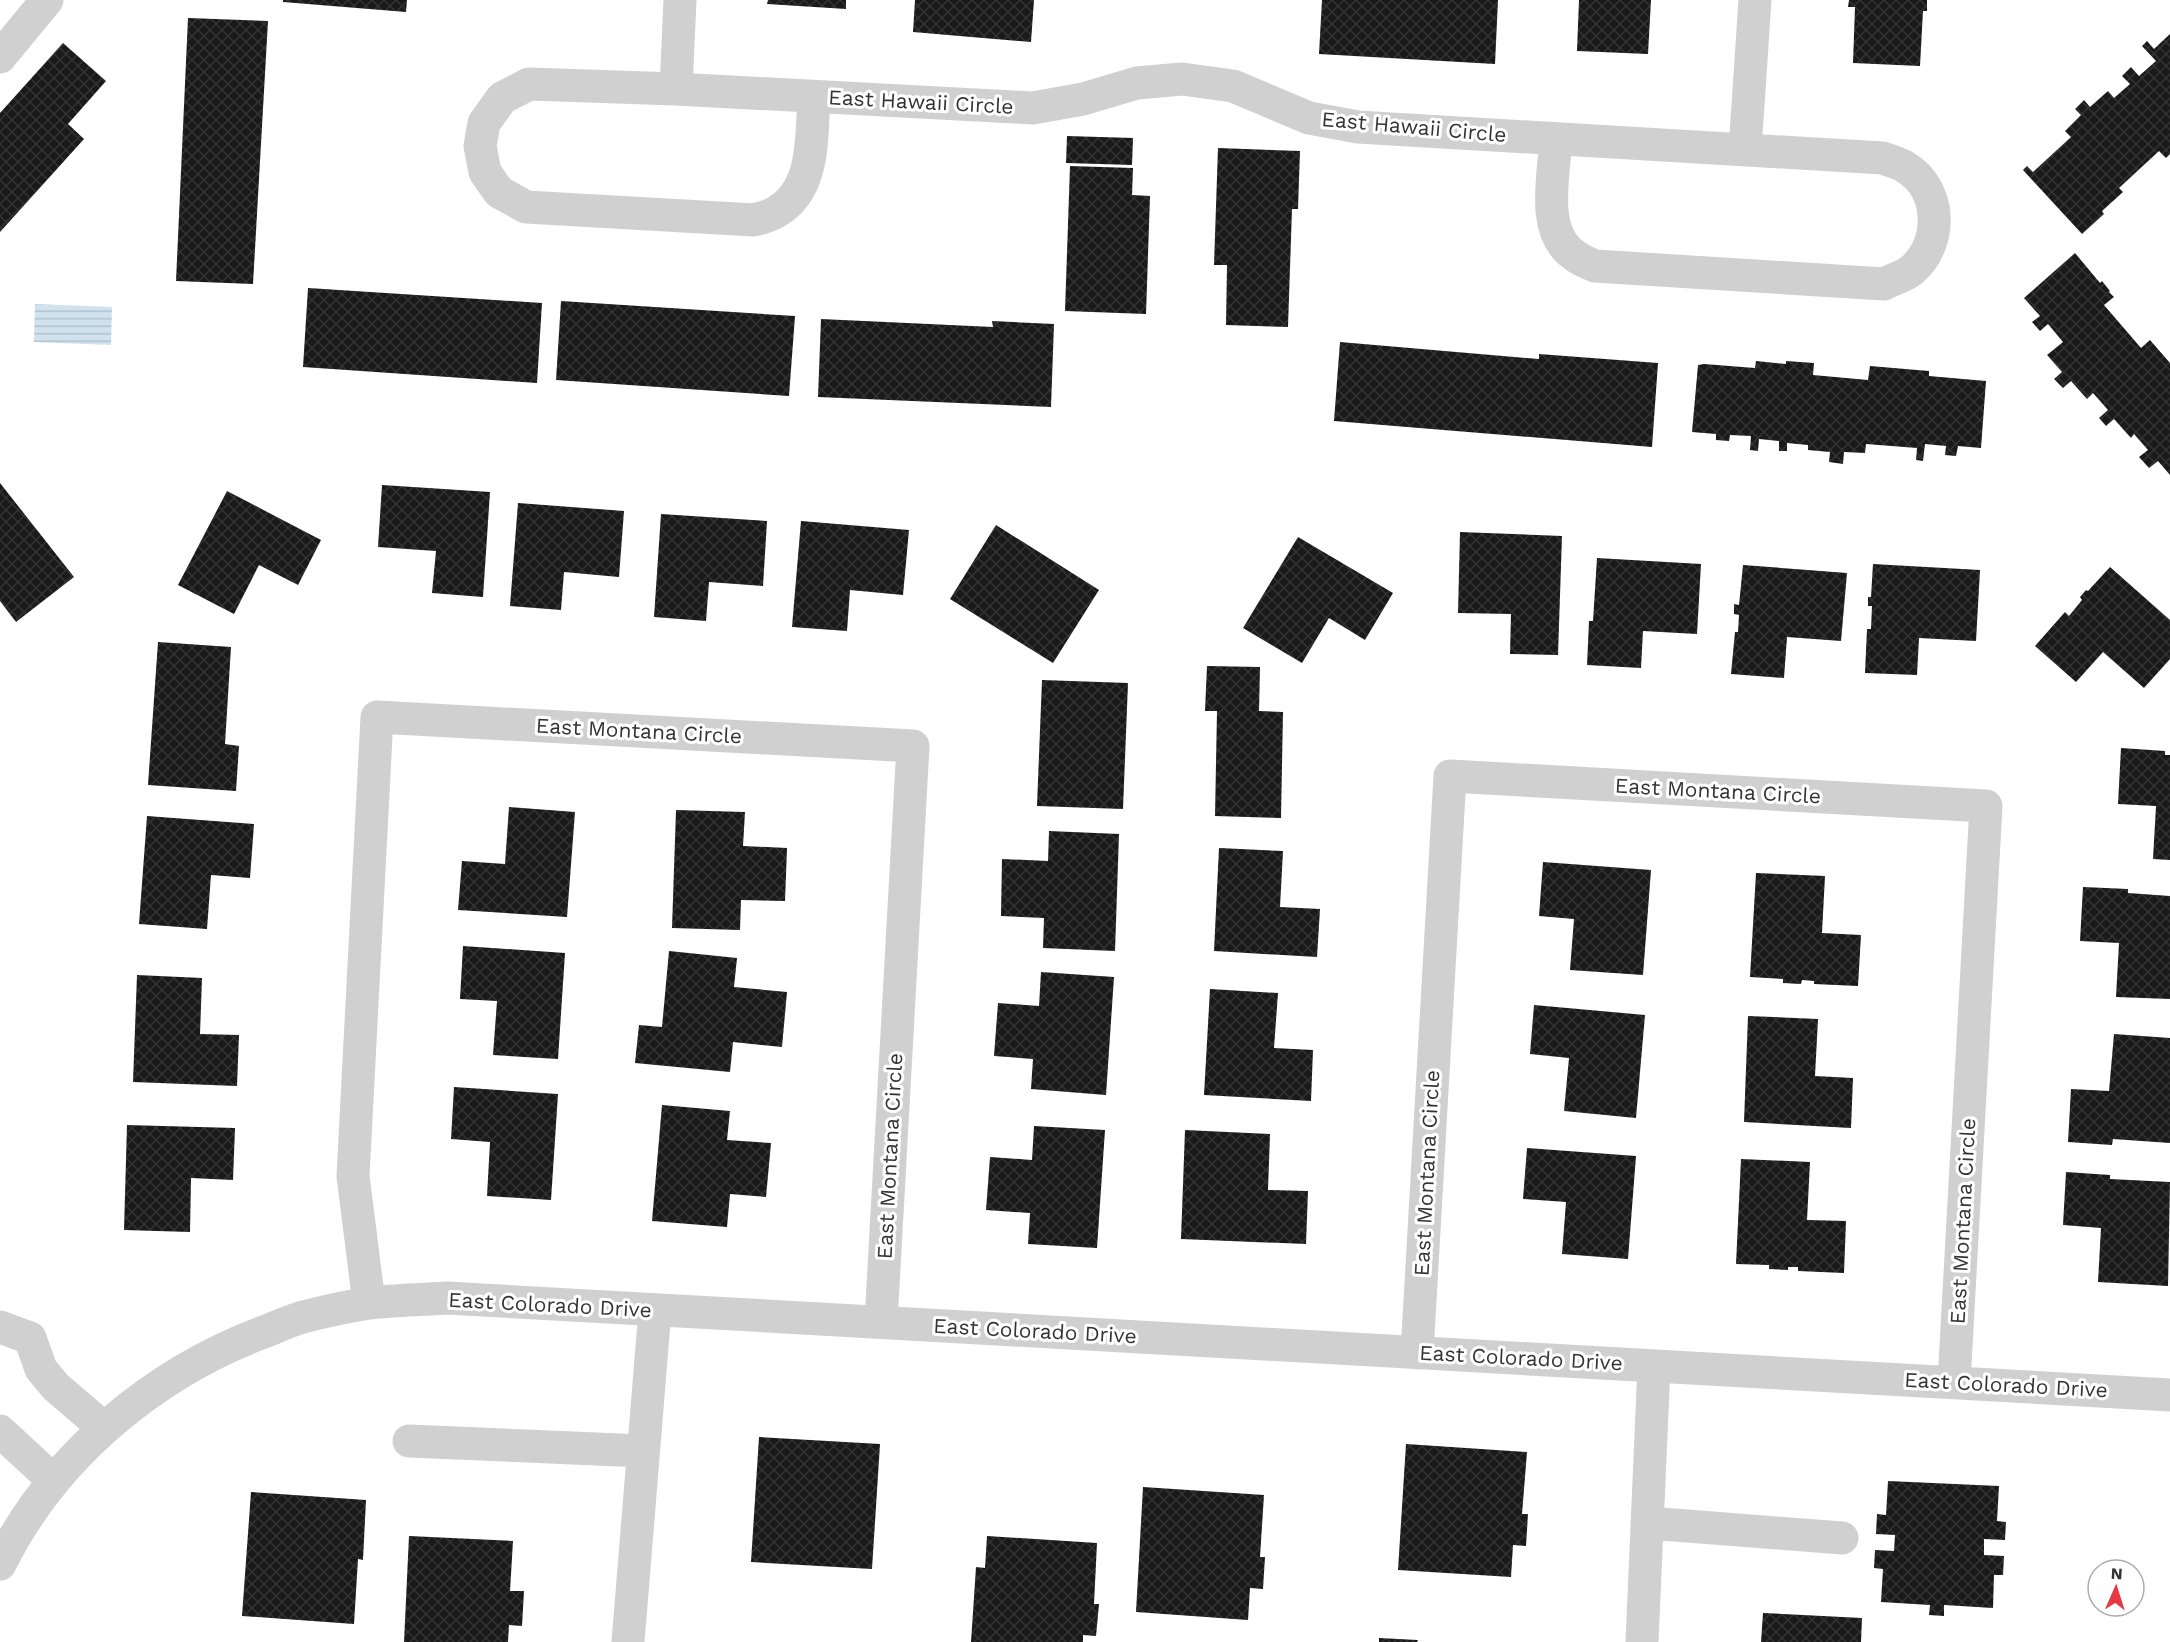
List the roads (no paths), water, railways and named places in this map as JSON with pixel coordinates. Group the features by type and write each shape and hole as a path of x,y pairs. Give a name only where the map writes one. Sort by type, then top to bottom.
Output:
{"street":[{"path":"0,57 47,0"},
{"path":"676,89 680,0"},
{"path":"1745,150 1755,0"},
{"name":"East Hawaii Circle","path":"814,97 809,167 798,193 776,213 754,220 526,207 499,192 485,172 480,146 484,123 501,98 529,84 676,89 1033,108 1083,99 1137,83 1182,79 1233,86 1309,118 1358,127 1883,158 1906,167 1922,182 1933,203 1935,225 1927,253 1912,271 1884,284 1595,266 1572,254 1558,237 1551,215 1556,139"},
{"name":"East Montana Circle","path":"369,1303 353,1176 376,717 913,746 881,1322"},
{"name":"East Montana Circle","path":"1417,1353 1450,776 1462,776 1986,806 1954,1382"},
{"name":"East Colorado Drive","path":"0,1564 54,1481 104,1428 164,1381 232,1343 305,1316 369,1303 447,1298 2170,1395"},
{"path":"628,1642 655,1310"},
{"path":"0,1327 30,1338 41,1369 56,1387 104,1428"},
{"path":"1642,1642 1649,1523 1654,1366"},
{"path":"0,1431 54,1481"},
{"path":"409,1441 643,1451"},
{"path":"1649,1523 1842,1538"}],"water":[{"path":"35,304 112,307 111,345 34,342"}]}
